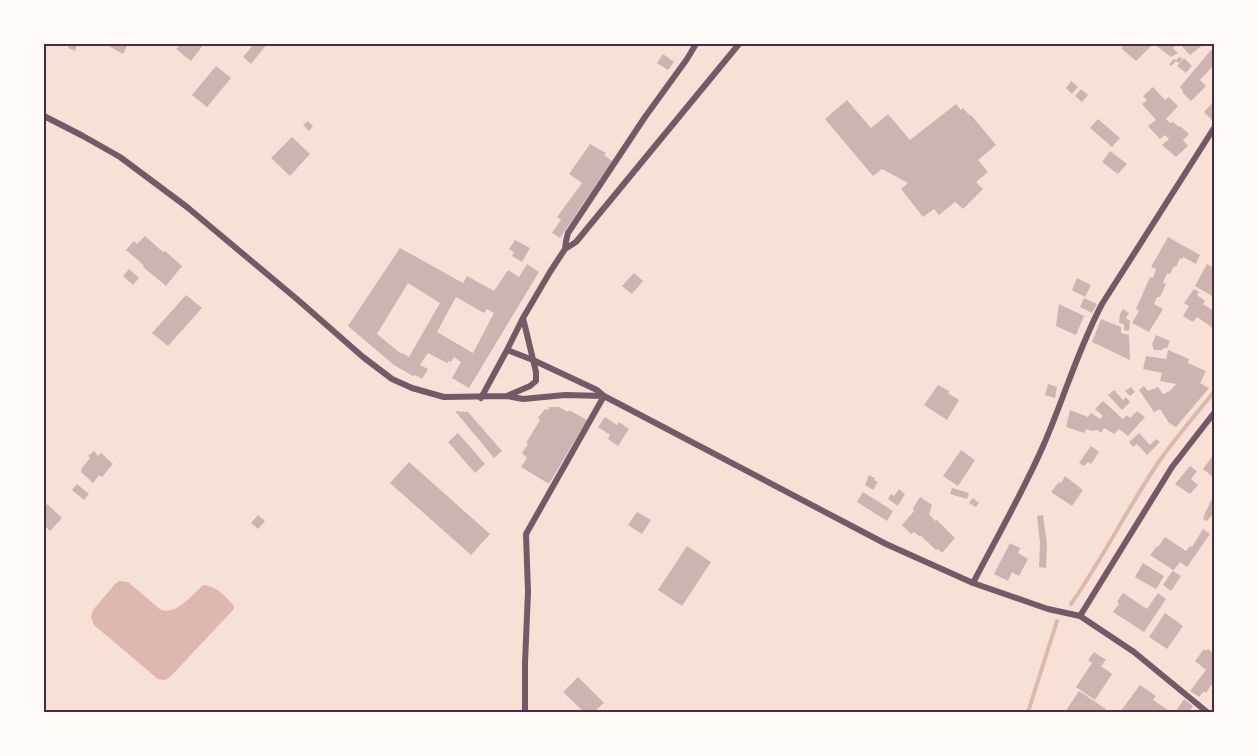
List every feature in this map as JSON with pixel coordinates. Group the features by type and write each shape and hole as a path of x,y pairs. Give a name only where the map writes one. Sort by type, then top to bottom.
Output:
{"street":[{"path":"566,249 568,233 696,44"},
{"path":"481,398 523,318 566,249 576,242 739,44"},
{"path":"44,116 120,158 187,207 392,379 412,388 444,397 507,396 523,399 604,396"},
{"path":"973,583 1035,464 1102,304 1215,128"},
{"path":"507,396 536,381 536,372 523,318"},
{"path":"507,350 597,390 604,396 886,544 973,583 1048,609 1080,616 1134,652 1207,712"},
{"path":"525,712 528,592 526,534 604,396"},
{"path":"1080,616 1172,467 1215,413"}],"shaded area":[{"path":"119,581 128,582 161,610 173,610 203,585 220,592 234,606 234,609 170,677 165,680 158,679 94,625 91,617 93,610"}],"building":[{"path":"70,44 77,44 75,51 68,48"},
{"path":"105,44 128,44 123,54"},
{"path":"181,44 204,44 191,61 176,49"},
{"path":"254,44 267,44 251,64 243,57"},
{"path":"1125,44 1153,44 1136,61 1121,48"},
{"path":"1154,44 1177,44 1173,48 1178,53 1171,57"},
{"path":"1180,44 1204,44 1190,55"},
{"path":"1211,50 1214,52 1214,65 1200,80 1206,86 1191,101 1180,87"},
{"path":"663,54 674,62 668,70 657,63"},
{"path":"1180,57 1182,59 1179,63 1176,61 1171,66 1169,64 1174,59"},
{"path":"1184,58 1192,66 1186,73 1177,66"},
{"path":"216,66 231,78 207,107 192,95"},
{"path":"1071,81 1078,87 1072,94 1066,88"},
{"path":"1153,87 1165,100 1169,97 1178,106 1166,119 1189,134 1183,140 1188,146 1176,157 1162,145 1169,139 1165,135 1160,139 1148,126 1156,120 1142,104 1147,100 1143,96"},
{"path":"1081,89 1088,95 1082,102 1075,96"},
{"path":"847,100 871,128 888,114 910,140 956,104 961,110 963,108 996,145 978,160 988,172 976,182 983,189 963,209 955,202 939,215 934,209 923,217 901,189 908,183 882,169 873,176 825,119"},
{"path":"1214,101 1214,122 1204,112"},
{"path":"1098,119 1120,138 1112,147 1090,128"},
{"path":"308,121 313,126 309,131 303,125"},
{"path":"292,137 310,154 290,176 271,158"},
{"path":"590,144 606,153 604,155 612,161 560,238 552,233 561,220 557,217 582,183 569,174"},
{"path":"1110,151 1127,164 1118,174 1102,162"},
{"path":"145,236 182,266 166,286 126,250 134,241 137,244"},
{"path":"1168,237 1200,255 1196,264 1183,257 1180,258 1170,274 1167,273 1163,283 1166,284 1154,304 1163,309 1149,332 1132,323 1139,311 1136,309 1150,277 1153,278 1156,269 1151,267"},
{"path":"515,240 530,248 522,262 512,256 514,252 509,249"},
{"path":"400,248 463,283 467,276 494,291 508,270 519,277 527,264 539,272 469,388 452,378 461,362 454,357 451,362 447,363 428,353 420,365 428,369 422,379 394,365 348,326","holes":["408,283 440,303 409,357 400,353 377,334","456,297 484,313 487,309 494,313 473,353 437,332"]},
{"path":"1207,264 1214,268 1214,297 1195,286"},
{"path":"129,269 139,278 133,285 123,276"},
{"path":"634,273 643,281 632,294 622,286"},
{"path":"1077,278 1091,285 1085,297 1072,290"},
{"path":"1194,289 1199,292 1197,295 1205,301 1203,304 1214,311 1213,328 1197,317 1193,322 1183,316 1189,306 1184,303"},
{"path":"186,295 202,308 168,346 152,333"},
{"path":"1084,298 1097,304 1092,313 1080,307"},
{"path":"1059,304 1084,316 1076,335 1056,326"},
{"path":"1123,309 1129,313 1126,318 1130,321 1129,331 1124,330 1124,324 1119,323"},
{"path":"1101,319 1121,327 1121,333 1129,335 1130,360 1092,342"},
{"path":"1156,335 1170,341 1167,348 1154,350 1152,344"},
{"path":"1168,350 1189,359 1188,363 1206,371 1200,383 1209,388 1176,427 1169,423 1160,409 1154,412 1139,390 1144,386 1148,391 1158,387 1163,394 1170,391 1176,384 1160,381 1162,373 1143,369 1146,356 1166,359"},
{"path":"1048,384 1057,387 1055,398 1045,395"},
{"path":"938,385 959,400 947,420 924,405"},
{"path":"1131,387 1135,392 1130,396 1125,391"},
{"path":"1114,390 1123,400 1126,397 1130,402 1122,410 1108,395"},
{"path":"1103,401 1123,419 1127,415 1130,418 1137,411 1145,417 1128,436 1119,429 1114,434 1104,428 1101,433 1097,430 1086,429 1084,433 1066,427 1070,410 1088,417 1091,413 1100,419 1103,416 1095,409"},
{"path":"549,407 559,407 568,412 569,410 587,420 549,484 521,467 527,458 522,453 528,444 526,443 540,420 538,418"},
{"path":"455,411 468,412 502,451 494,458"},
{"path":"605,417 629,429 618,446 608,439 610,435 598,427"},
{"path":"458,433 485,464 475,473 448,442"},
{"path":"1139,433 1150,445 1156,439 1160,442 1147,455 1137,444 1133,447 1129,442"},
{"path":"1091,446 1099,452 1091,464 1088,462 1084,466 1079,463"},
{"path":"961,450 975,460 958,486 943,476"},
{"path":"94,451 98,456 101,453 113,464 102,477 99,475 93,483 81,472 81,469 90,458 88,456"},
{"path":"1214,454 1214,478 1203,469"},
{"path":"409,462 490,534 471,555 390,483"},
{"path":"1190,466 1197,471 1191,479 1198,485 1190,494 1175,484"},
{"path":"869,475 878,482 873,490 865,485"},
{"path":"1065,476 1083,490 1072,506 1051,492"},
{"path":"77,484 89,494 84,500 72,490"},
{"path":"952,488 969,493 967,499 950,494"},
{"path":"899,489 905,494 898,506 888,499 891,494 894,496"},
{"path":"863,492 893,511 887,521 857,502"},
{"path":"1214,495 1214,515 1207,521 1203,519"},
{"path":"920,497 932,505 929,514 955,538 942,553 921,536 914,532 911,534 902,525 914,511 913,508"},
{"path":"973,498 979,503 976,507 969,503"},
{"path":"47,504 62,518 50,531 44,525 44,508"},
{"path":"637,512 651,520 642,534 628,525"},
{"path":"258,515 265,521 258,529 251,523"},
{"path":"1043,515 1047,544 1046,568 1039,567 1040,543 1037,516"},
{"path":"1203,529 1210,534 1187,567 1180,562 1173,571 1181,576 1171,591 1163,585 1173,570 1150,555 1165,537 1186,551 1190,546 1192,547"},
{"path":"1010,543 1020,548 1018,553 1028,559 1019,576 1012,572 1008,581 994,574"},
{"path":"687,546 711,562 682,606 658,590"},
{"path":"1143,563 1164,576 1156,589 1135,577"},
{"path":"1123,593 1147,609 1158,593 1166,599 1144,632 1113,612"},
{"path":"1165,613 1183,626 1167,649 1149,637"},
{"path":"1204,649 1214,654 1214,681 1206,693 1204,691 1199,697 1190,691 1206,670 1195,661"},
{"path":"1094,652 1106,660 1101,666 1112,674 1095,700 1076,687 1092,663 1088,660"},
{"path":"578,677 604,703 594,712 584,712 563,692"},
{"path":"1140,685 1156,696 1153,700 1171,712 1148,710 1146,712 1120,712"},
{"path":"1079,691 1106,709 1104,712 1065,712"},
{"path":"1184,699 1193,706 1189,712 1175,712"}],"waterway":[{"path":"1071,604 1160,460 1214,392"},
{"path":"1028,712 1057,621"}]}
